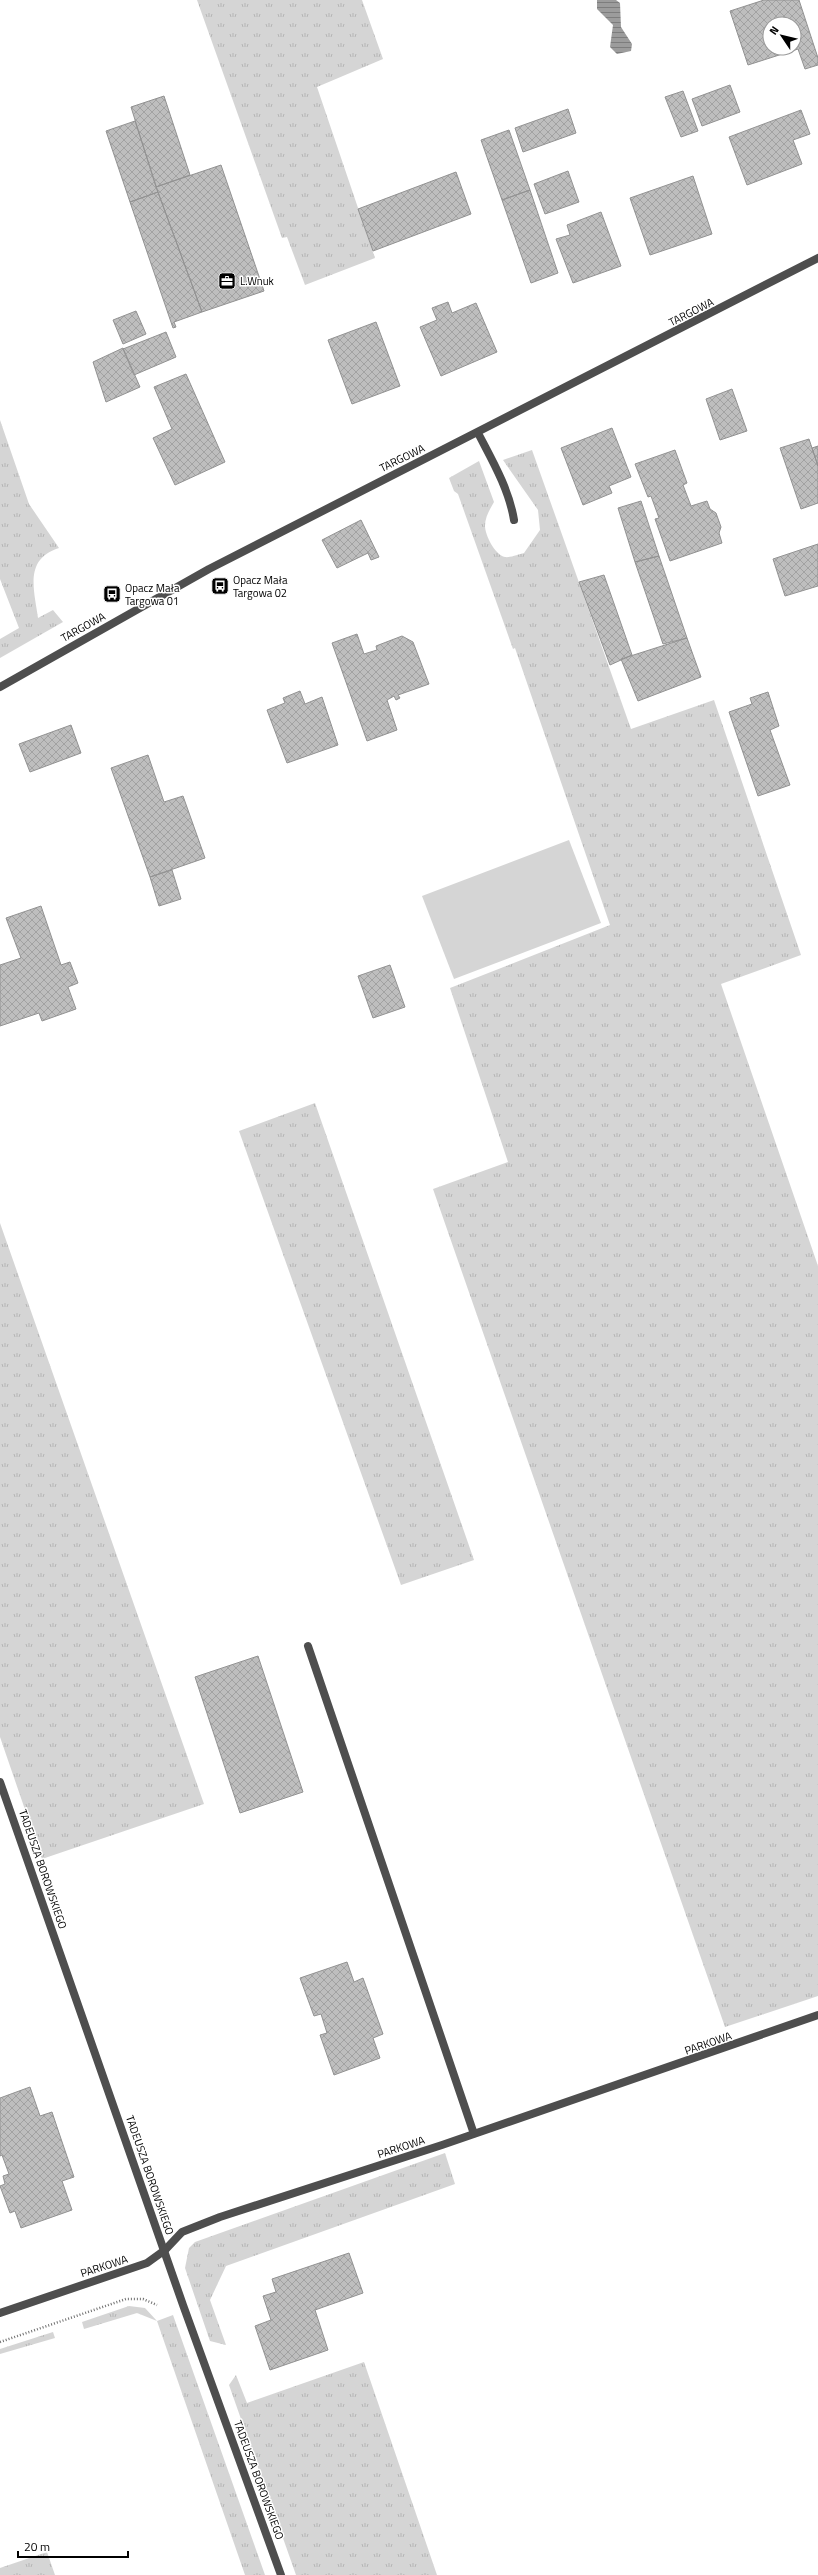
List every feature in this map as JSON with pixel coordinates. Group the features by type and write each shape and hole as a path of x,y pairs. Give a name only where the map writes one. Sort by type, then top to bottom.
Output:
{"street":[{"name":"TARGOWA","path":"0,687 209,569 478,433 818,258"},
{"path":"478,433 501,478 514,520"},
{"path":"308,1646 474,2134"},
{"name":"TADEUSZA BOROWSKIEGO","path":"0,1782 183,2305 282,2575"},
{"name":"PARKOWA","path":"0,2313 147,2263 165,2250 182,2232 190,2228 474,2134 818,2015"}],"path":[{"path":"0,2342 126,2299 152,2301 162,2311 183,2305"}],"green space":[{"path":"197,0 362,0 383,59 317,87 375,258 305,285 287,237 282,238"},
{"path":"0,420 29,504 59,548 48,553 40,560 36,567 34,586 38,618 53,610 63,622 0,658 0,639 19,628 0,579"},
{"path":"532,450 631,729 714,700 801,955 721,984 818,1266 818,1996 725,2027 433,1189 508,1162 450,988 610,925 515,648 513,649 458,494 454,491 449,478 479,461 494,502 485,523 485,530 489,539 494,549 505,557 524,553 540,530 538,510 503,460"},
{"path":"569,840 601,923 454,979 422,896"},
{"path":"315,1103 474,1560 401,1585 239,1131"},
{"path":"0,1223 204,1804 42,1859 0,1737"},
{"path":"445,2153 455,2184 226,2266 210,2300 226,2345 210,2341 185,2268 189,2248 195,2242"},
{"path":"129,2306 145,2308 157,2321 137,2313 84,2329 82,2322"},
{"path":"173,2315 265,2575 245,2575 157,2321"},
{"path":"53,2332 55,2338 0,2354 0,2349"},
{"path":"364,2362 437,2575 296,2575 229,2385 236,2375 247,2403"},
{"path":"47,2552 55,2575 0,2575 0,2568"}],"shaded area":[{"path":"597,0 616,0 620,3 621,27 632,44 631,51 617,54 610,47 613,25 597,9"}],"building":[{"path":"764,0 799,0 818,58 818,65 805,69 800,56 802,56 802,16 762,16 762,56 776,56 748,65 730,11"},
{"path":"730,85 740,112 702,126 692,99"},
{"path":"683,91 698,131 681,137 665,97"},
{"path":"164,96 190,175 156,187 131,107"},
{"path":"568,109 576,133 523,152 515,128"},
{"path":"801,110 810,134 793,140 802,164 747,185 729,137"},
{"path":"135,121 158,192 130,202 106,131"},
{"path":"509,130 530,190 502,200 481,140"},
{"path":"221,165 264,291 202,312 156,187"},
{"path":"568,171 579,202 545,214 534,184"},
{"path":"456,172 471,214 373,251 358,209"},
{"path":"693,176 712,234 650,255 630,198"},
{"path":"530,190 558,273 531,283 502,200"},
{"path":"158,192 202,312 174,322 176,327 173,328 130,202"},
{"path":"601,212 621,266 573,283 556,239 570,235 567,225"},
{"path":"448,302 452,313 476,303 497,352 441,376 420,327 437,320 432,308"},
{"path":"136,311 146,334 123,344 113,320"},
{"path":"376,322 400,386 352,404 328,340"},
{"path":"166,332 176,357 134,375 123,349"},
{"path":"123,348 140,387 106,402 93,362"},
{"path":"186,374 225,462 175,485 153,438 172,429 154,387"},
{"path":"732,389 747,431 720,440 706,399"},
{"path":"612,428 631,477 609,486 612,493 583,505 561,448"},
{"path":"809,439 818,466 818,503 801,509 780,448"},
{"path":"818,446 818,466 812,448"},
{"path":"675,450 687,483 683,485 691,506 707,501 710,509 716,513 721,527 719,533 722,543 670,561 655,519 659,518 651,496 648,497 635,464"},
{"path":"641,501 659,556 635,562 618,508"},
{"path":"361,520 379,557 371,560 368,553 337,568 322,540"},
{"path":"818,544 818,586 785,596 773,559"},
{"path":"659,556 687,638 663,644 635,562"},
{"path":"604,575 632,655 610,665 579,582"},
{"path":"357,634 364,654 377,650 376,646 402,636 413,642 429,684 398,695 400,698 396,700 394,696 387,700 397,730 367,741 332,643"},
{"path":"687,638 701,677 638,701 621,659"},
{"path":"300,691 305,704 322,697 338,745 287,763 267,710 285,703 283,698"},
{"path":"768,692 779,726 770,730 790,785 758,796 729,712 752,704 750,698"},
{"path":"71,725 81,753 30,772 19,744"},
{"path":"148,755 164,802 183,796 205,858 150,877 111,768"},
{"path":"172,870 181,899 159,906 150,877"},
{"path":"41,906 61,965 70,962 78,983 68,987 76,1009 42,1021 39,1013 0,1026 0,965 21,958 6,918"},
{"path":"390,965 405,1007 373,1018 358,976"},
{"path":"258,1656 303,1792 240,1813 195,1677"},
{"path":"347,1962 354,1982 363,1978 383,2034 373,2038 380,2058 334,2075 320,2035 327,2033 321,2014 314,2016 300,1978"},
{"path":"30,2087 40,2116 52,2112 74,2177 62,2181 72,2210 21,2228 15,2211 10,2213 0,2186 5,2184 3,2176 9,2174 2,2155 0,2156 0,2098"},
{"path":"349,2253 363,2293 315,2310 328,2350 270,2370 255,2326 271,2320 263,2296 276,2292 272,2279"}],"place":[{"name":"L.Wnuk","path":"227,281"},
{"name":"Opacz Mała Targowa 02","path":"220,586"},
{"name":"Opacz Mała Targowa 01","path":"112,594"}]}
